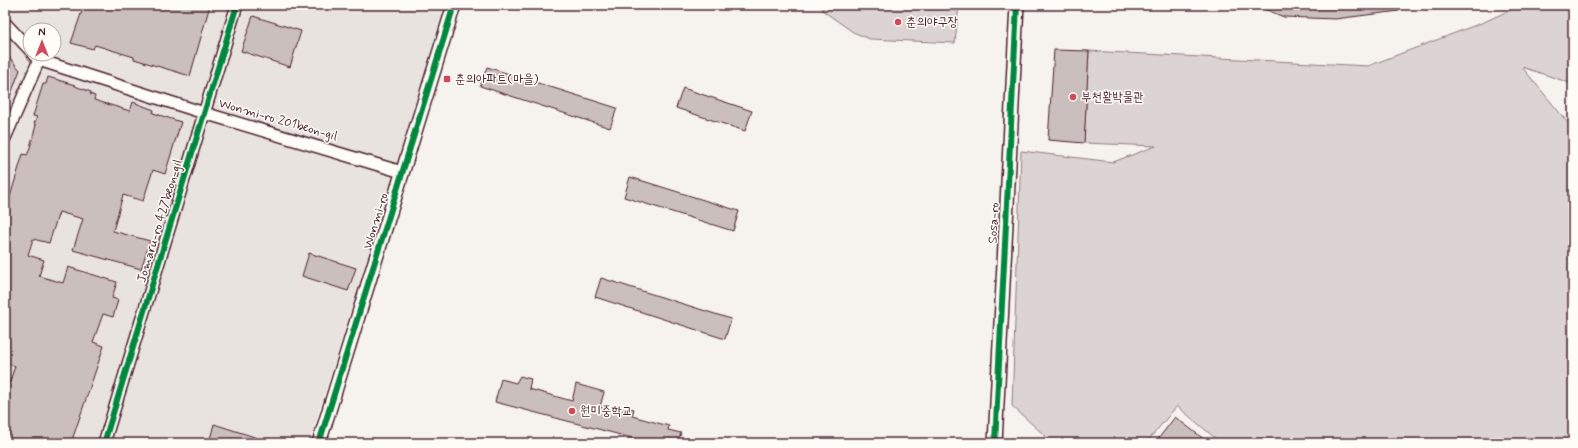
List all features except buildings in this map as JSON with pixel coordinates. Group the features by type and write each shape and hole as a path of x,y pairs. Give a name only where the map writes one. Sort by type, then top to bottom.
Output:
{"street":[{"name":"Jomaru-ro 427beon-gil","path":"104,443 237,5"},
{"name":"Wonmi-ro","path":"319,443 454,5"},
{"name":"Sosa-ro","path":"995,443 1018,5"},
{"path":"5,24 22,42"},
{"path":"5,138 34,62"},
{"name":"Wonmi-ro 201beon-gil","path":"51,62 204,113 402,172"}],"shaded area":[{"path":"5,5 447,5 309,443 5,443"},
{"name":"춘의야구장","path":"820,5 959,5 955,43 870,39 853,32 823,11"},
{"path":"1521,5 1573,5 1573,84 1522,67 1573,129 1573,443 1221,443 1177,406 1146,443 1053,443 1012,406 1021,151 1113,162 1156,146 1084,143 1089,51 1368,66 1484,22"}],"cycle path":[{"path":"104,443 237,5"},
{"path":"319,443 454,5"},
{"path":"995,443 1017,5"}],"place":[{"name":"춘의야구장","path":"898,22"},
{"name":"춘의아파트(마을)","path":"447,79"},
{"name":"부천활박물관","path":"1073,97"},
{"name":"원미중학교","path":"572,411"}]}
